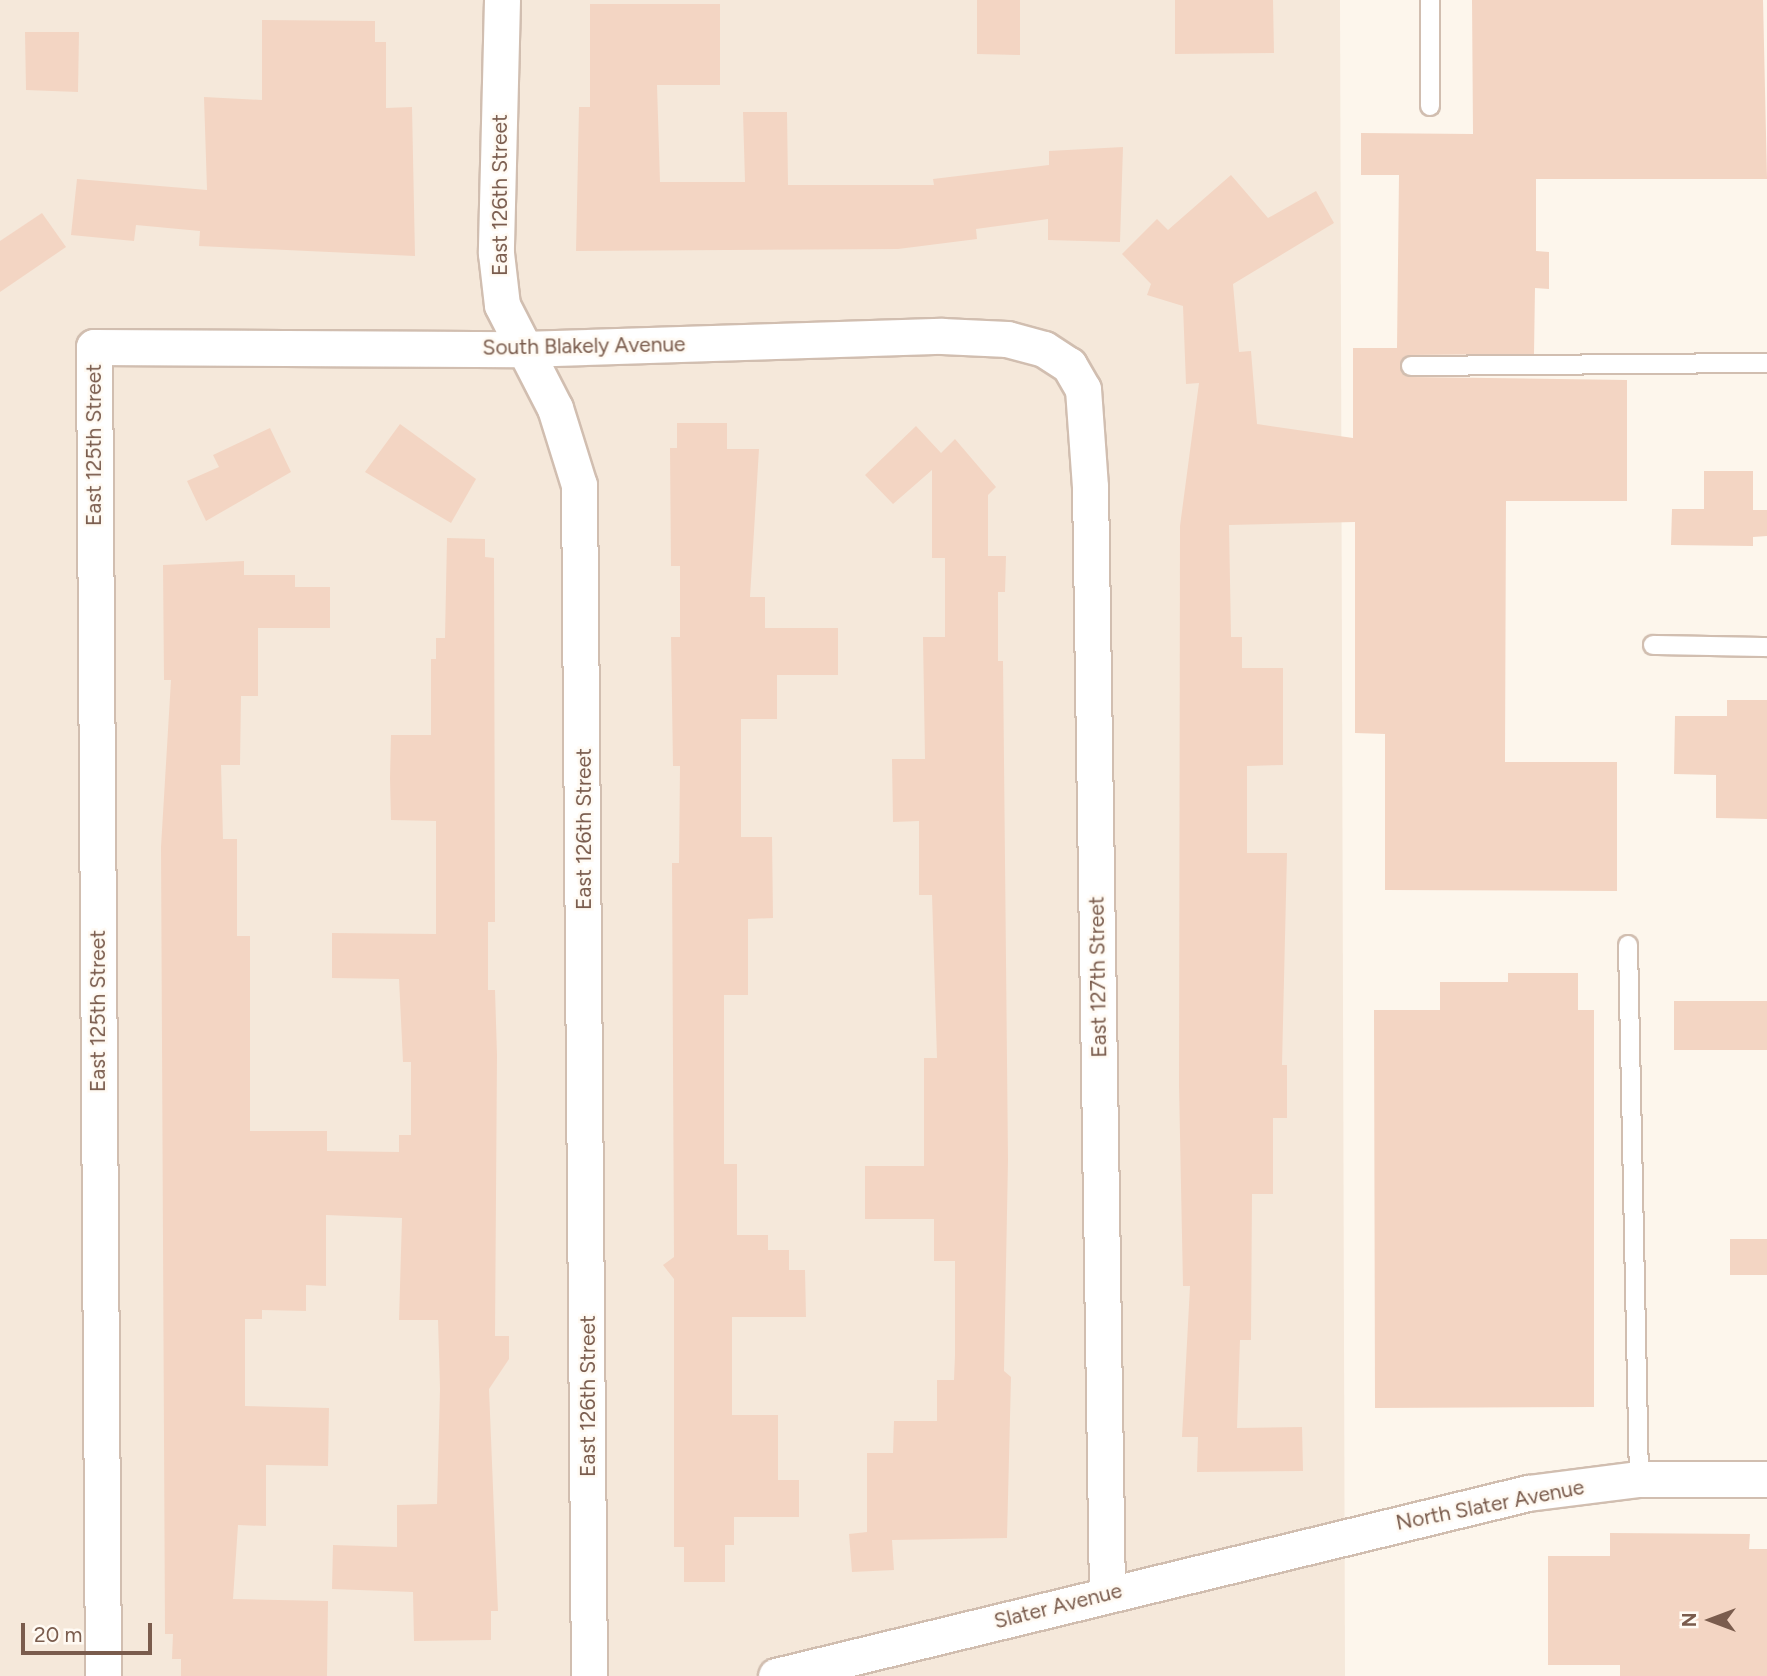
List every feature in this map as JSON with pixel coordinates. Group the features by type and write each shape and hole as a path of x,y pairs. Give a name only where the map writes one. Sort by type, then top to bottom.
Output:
{"street":[{"name":"East 126th Street","path":"502,0 496,253 502,305 522,349 555,408 579,485 589,1676"},
{"name":"South Blakely Avenue","path":"94,347 522,349 942,336 1007,339 1044,349 1069,365"},
{"name":"East 125th Street","path":"94,347 103,1676"},
{"name":"East 127th Street","path":"1069,365 1083,389 1090,487 1107,1594"},
{"name":"North Slater Avenue","path":"1340,1536 1528,1493 1639,1479 1767,1479"},
{"name":"Slater Avenue","path":"776,1676 1340,1536"}],"lane":[{"path":"1430,0 1430,106"},
{"path":"1411,366 1767,363"},
{"path":"1653,645 1767,647"},
{"path":"1628,945 1639,1479"}],"shaded area":[{"path":"0,0 1340,0 1345,1676 0,1676"}],"building":[{"path":"977,0 1020,0 1020,55 977,54"},
{"path":"1175,0 1273,0 1274,53 1175,54"},
{"path":"1472,0 1763,0 1767,179 1536,179 1536,251 1549,252 1549,289 1535,288 1534,354 1411,355 1400,365 1411,377 1627,380 1627,501 1506,501 1505,762 1617,762 1617,891 1385,890 1385,734 1355,733 1355,522 1229,525 1231,637 1242,637 1242,668 1283,668 1283,765 1247,766 1247,853 1287,853 1282,1065 1287,1065 1287,1118 1273,1118 1273,1194 1252,1194 1251,1340 1240,1340 1237,1428 1302,1427 1303,1471 1197,1472 1198,1437 1182,1437 1190,1286 1183,1286 1179,1086 1180,526 1199,383 1186,384 1183,306 1147,295 1151,284 1122,254 1157,219 1168,230 1231,175 1268,218 1316,191 1334,223 1233,284 1239,352 1251,351 1257,424 1353,438 1353,348 1397,348 1399,175 1361,175 1361,133 1473,134"},
{"path":"590,4 720,4 720,85 657,85 660,182 745,182 743,112 787,112 788,185 934,185 933,179 1049,165 1049,151 1123,147 1120,242 1048,240 1048,219 976,229 977,239 898,249 576,251 579,107 590,107"},
{"path":"262,20 375,21 375,42 386,42 386,108 412,107 415,256 199,246 200,231 136,225 134,241 71,235 77,179 207,190 204,97 262,100"},
{"path":"25,32 79,32 78,92 26,90"},
{"path":"42,213 66,247 0,292 0,241"},
{"path":"677,423 727,423 727,449 759,449 750,597 765,597 765,628 838,628 838,675 777,675 777,719 741,719 741,837 772,837 773,918 748,919 748,995 724,995 724,1164 737,1164 737,1235 768,1235 768,1250 789,1250 789,1270 805,1270 806,1317 732,1317 732,1415 778,1415 778,1480 799,1480 799,1517 734,1517 734,1545 725,1545 725,1582 684,1582 684,1547 674,1547 674,1279 663,1265 674,1257 672,863 679,863 680,766 673,766 671,637 680,637 680,566 671,566 670,448 677,448"},
{"path":"400,424 476,479 451,523 365,472"},
{"path":"916,426 941,453 955,439 996,487 988,495 988,556 1006,556 1005,592 998,592 998,661 1003,661 1008,1160 1004,1371 1011,1377 1007,1538 892,1540 894,1570 852,1572 849,1534 867,1532 867,1453 893,1453 894,1421 937,1421 937,1380 954,1380 955,1261 934,1261 934,1219 865,1219 865,1166 924,1166 924,1058 937,1058 932,895 919,895 919,821 893,822 892,759 925,759 923,637 945,637 945,558 932,558 932,470 893,504 865,475"},
{"path":"270,428 291,472 206,521 187,481 219,467 213,455"},
{"path":"1704,471 1753,471 1753,510 1767,510 1767,536 1753,537 1753,546 1671,545 1672,509 1704,509"},
{"path":"447,538 485,539 485,557 494,558 495,922 488,922 488,990 495,990 497,1055 495,1336 509,1336 509,1359 489,1389 498,1611 491,1611 491,1640 414,1641 413,1592 332,1589 333,1545 397,1547 397,1505 437,1504 440,1389 438,1320 399,1320 402,1218 326,1215 326,1286 306,1285 306,1311 262,1310 262,1319 245,1319 245,1406 329,1408 328,1466 266,1465 266,1526 238,1525 233,1599 328,1601 327,1676 181,1676 181,1659 172,1659 173,1634 165,1634 161,847 171,680 164,680 163,565 244,561 244,575 295,575 295,587 330,587 330,628 258,628 258,696 241,696 240,765 221,765 223,839 237,839 237,936 250,936 250,1131 327,1131 327,1151 399,1152 399,1135 411,1135 411,1062 403,1062 399,979 332,978 332,933 436,934 436,821 391,820 391,735 431,735 431,659 436,659 436,638 445,638"},
{"path":"1727,700 1767,700 1767,819 1716,818 1716,775 1674,774 1675,716 1727,716"},
{"path":"1508,973 1578,973 1578,1010 1594,1010 1594,1407 1375,1408 1374,1010 1440,1010 1440,982 1508,982"},
{"path":"1674,1001 1767,1001 1767,1050 1674,1050"},
{"path":"1730,1239 1767,1239 1767,1275 1730,1275"},
{"path":"1610,1533 1750,1534 1749,1549 1767,1549 1767,1676 1620,1676 1620,1665 1548,1665 1548,1556 1610,1556"}]}
